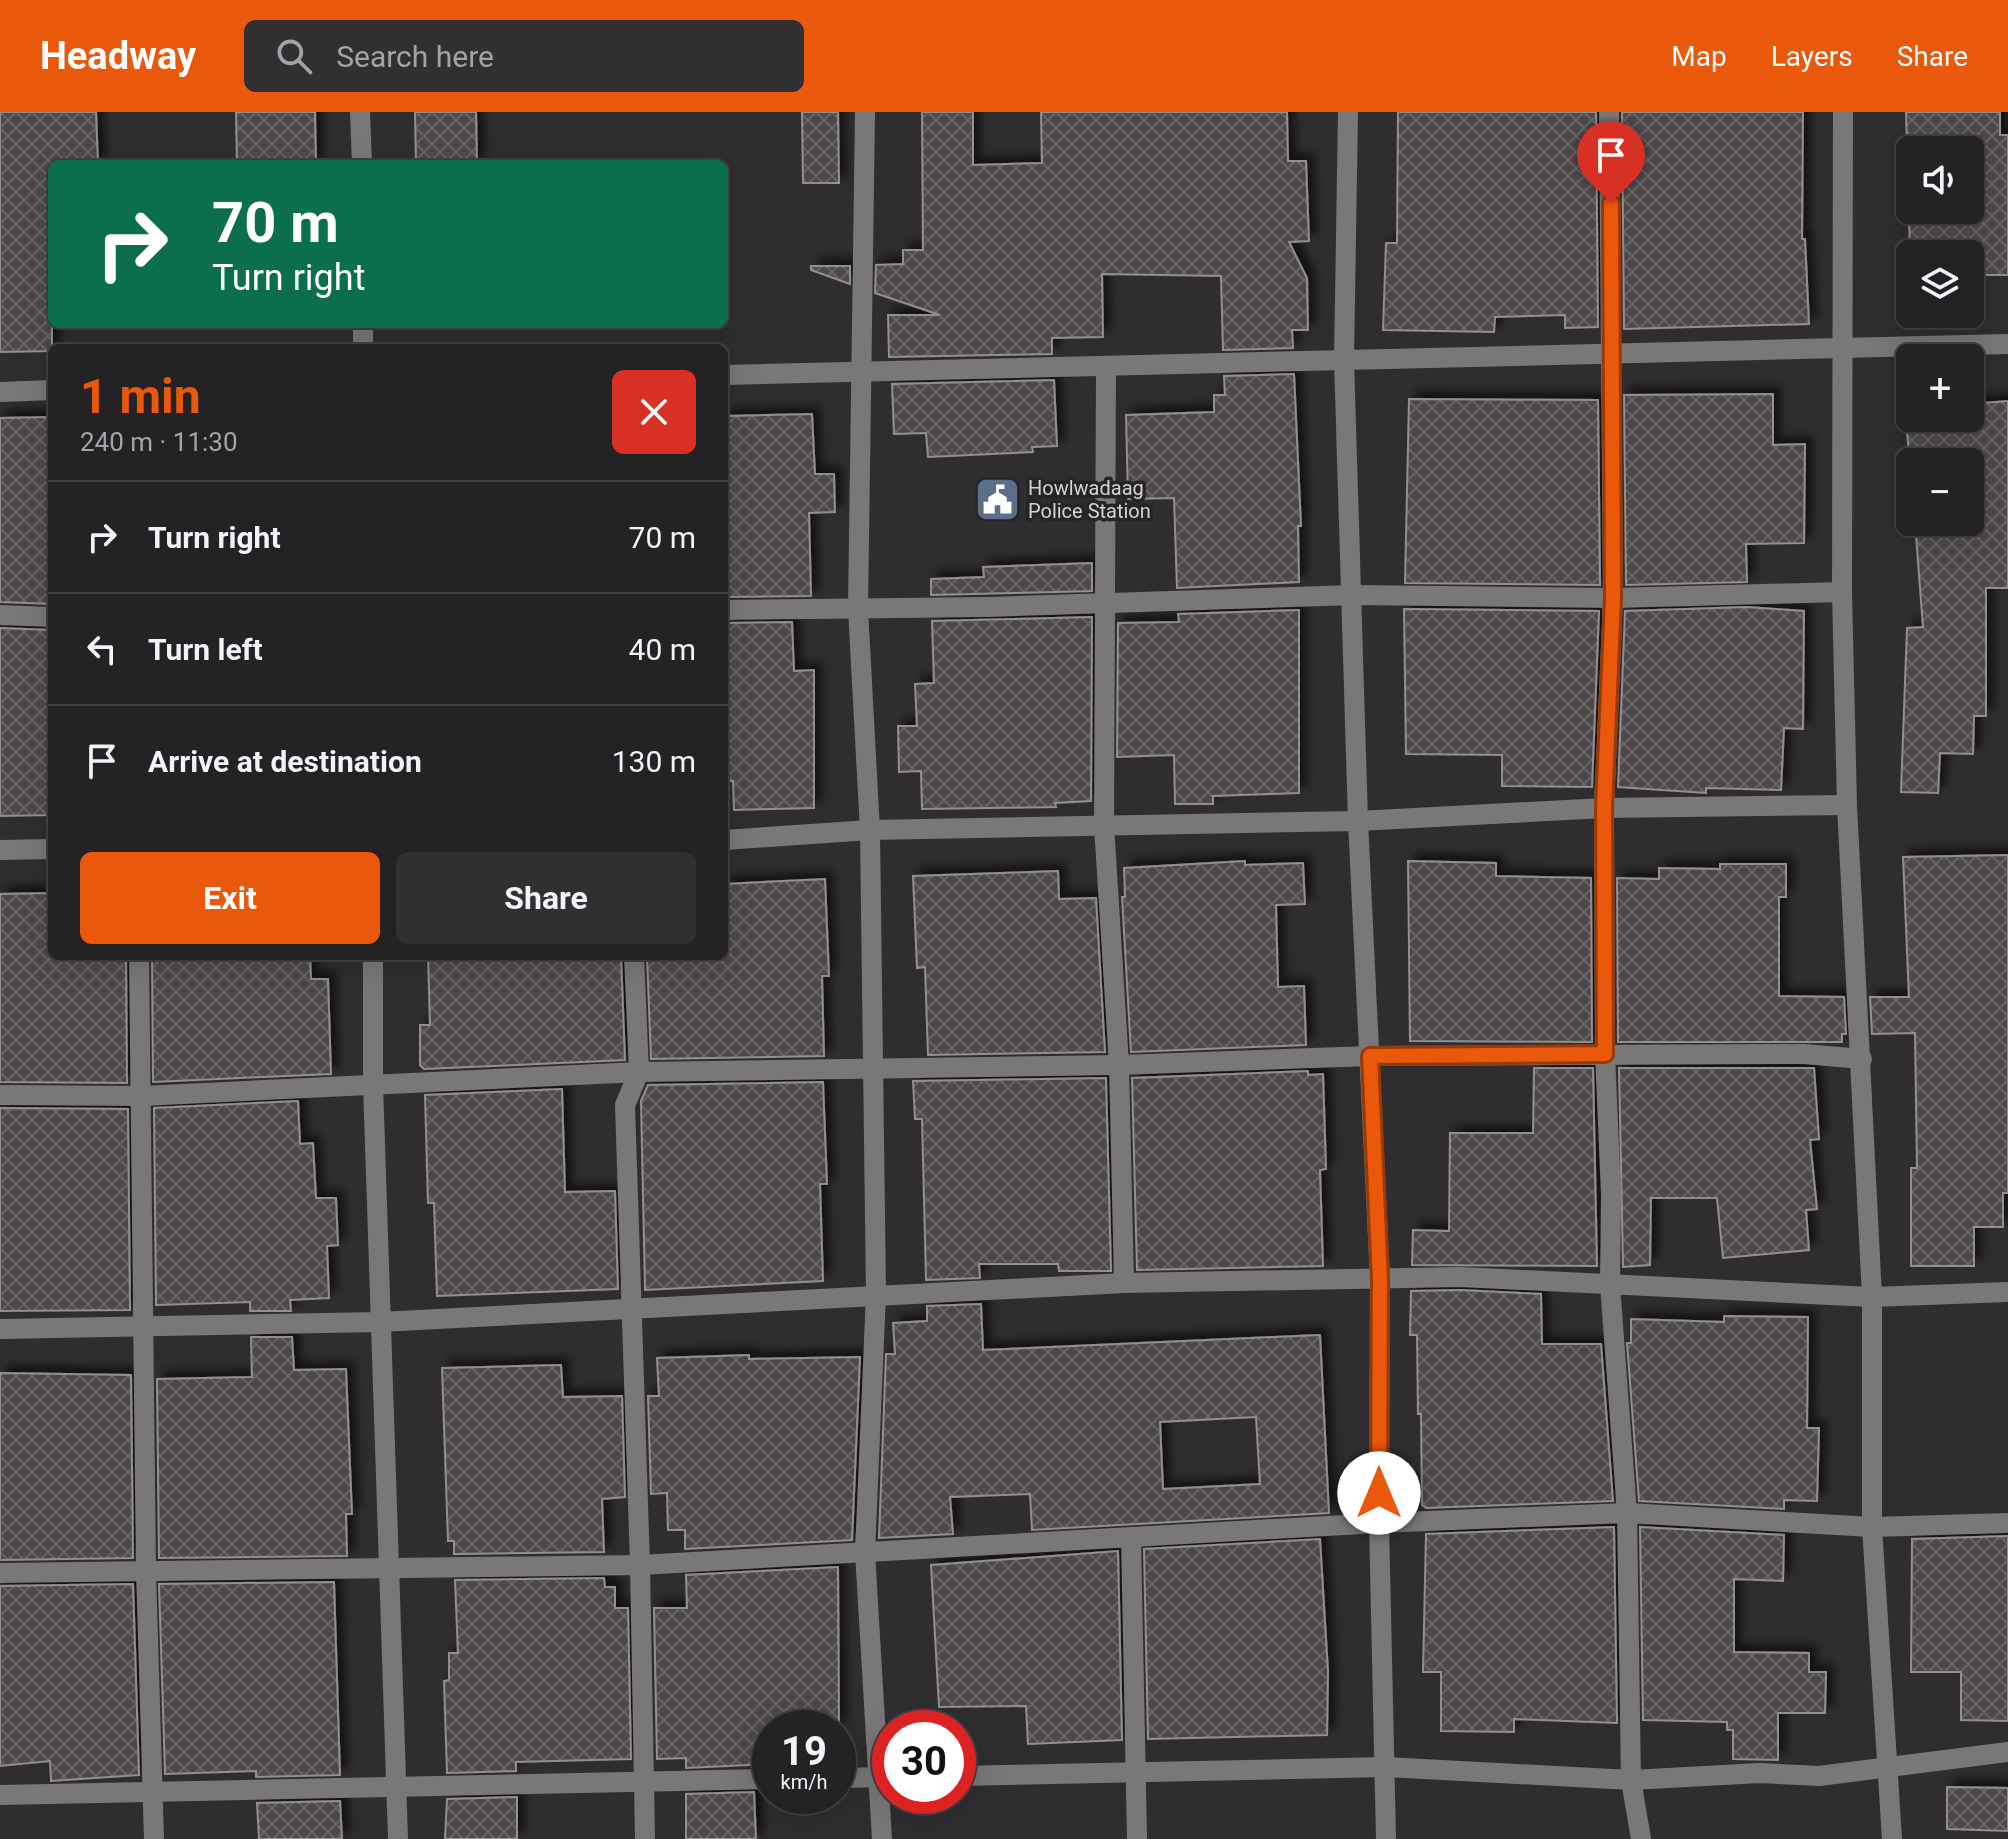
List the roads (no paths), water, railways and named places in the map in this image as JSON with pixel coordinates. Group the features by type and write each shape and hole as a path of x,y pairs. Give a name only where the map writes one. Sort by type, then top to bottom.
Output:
{"street":[{"path":"360,112 362,160"},
{"path":"865,112 858,609 870,830 876,1294 865,1552 878,1710"},
{"path":"1348,112 1344,360 1354,595 1358,821 1380,1279 1379,1523 1386,1839"},
{"path":"1609,112 1614,353 1613,598 1604,808 1605,1054 1611,1194 1610,1285 1627,1513 1631,1780 1641,1839"},
{"path":"1843,112 1842,592 1847,805 1872,1297 1872,1527 1892,1839"},
{"path":"728,375 2008,344"},
{"path":"1106,366 1104,825 1119,1065 1124,1283"},
{"path":"0,392 48,390"},
{"path":"728,610 1354,595 1613,598 1842,592"},
{"path":"0,615 48,617"},
{"path":"728,840 870,830 1358,821 1604,808 1847,805"},
{"path":"0,850 48,849"},
{"path":"139,960 146,1571 154,1839"},
{"path":"373,960 373,1084 398,1839"},
{"path":"634,960 639,1072 625,1105 633,1308 645,1839"},
{"path":"0,1095 142,1096 639,1072 1119,1065 1370,1056 1804,1054 1862,1059"},
{"path":"0,1329 380,1322 1124,1283 1460,1277 1872,1297 2008,1292"},
{"path":"0,1573 640,1565 1379,1523 1627,1513 1872,1527 1930,1528 2008,1523"},
{"path":"1131,1538 1137,1839"},
{"path":"976,1776 1386,1767 1631,1780 1760,1773 1819,1776 2008,1752"},
{"path":"0,1795 752,1779"},
{"path":"882,1839 883,1814"}],"place":[{"name":"Howlwadaag Police Station","path":"997,500"}]}
